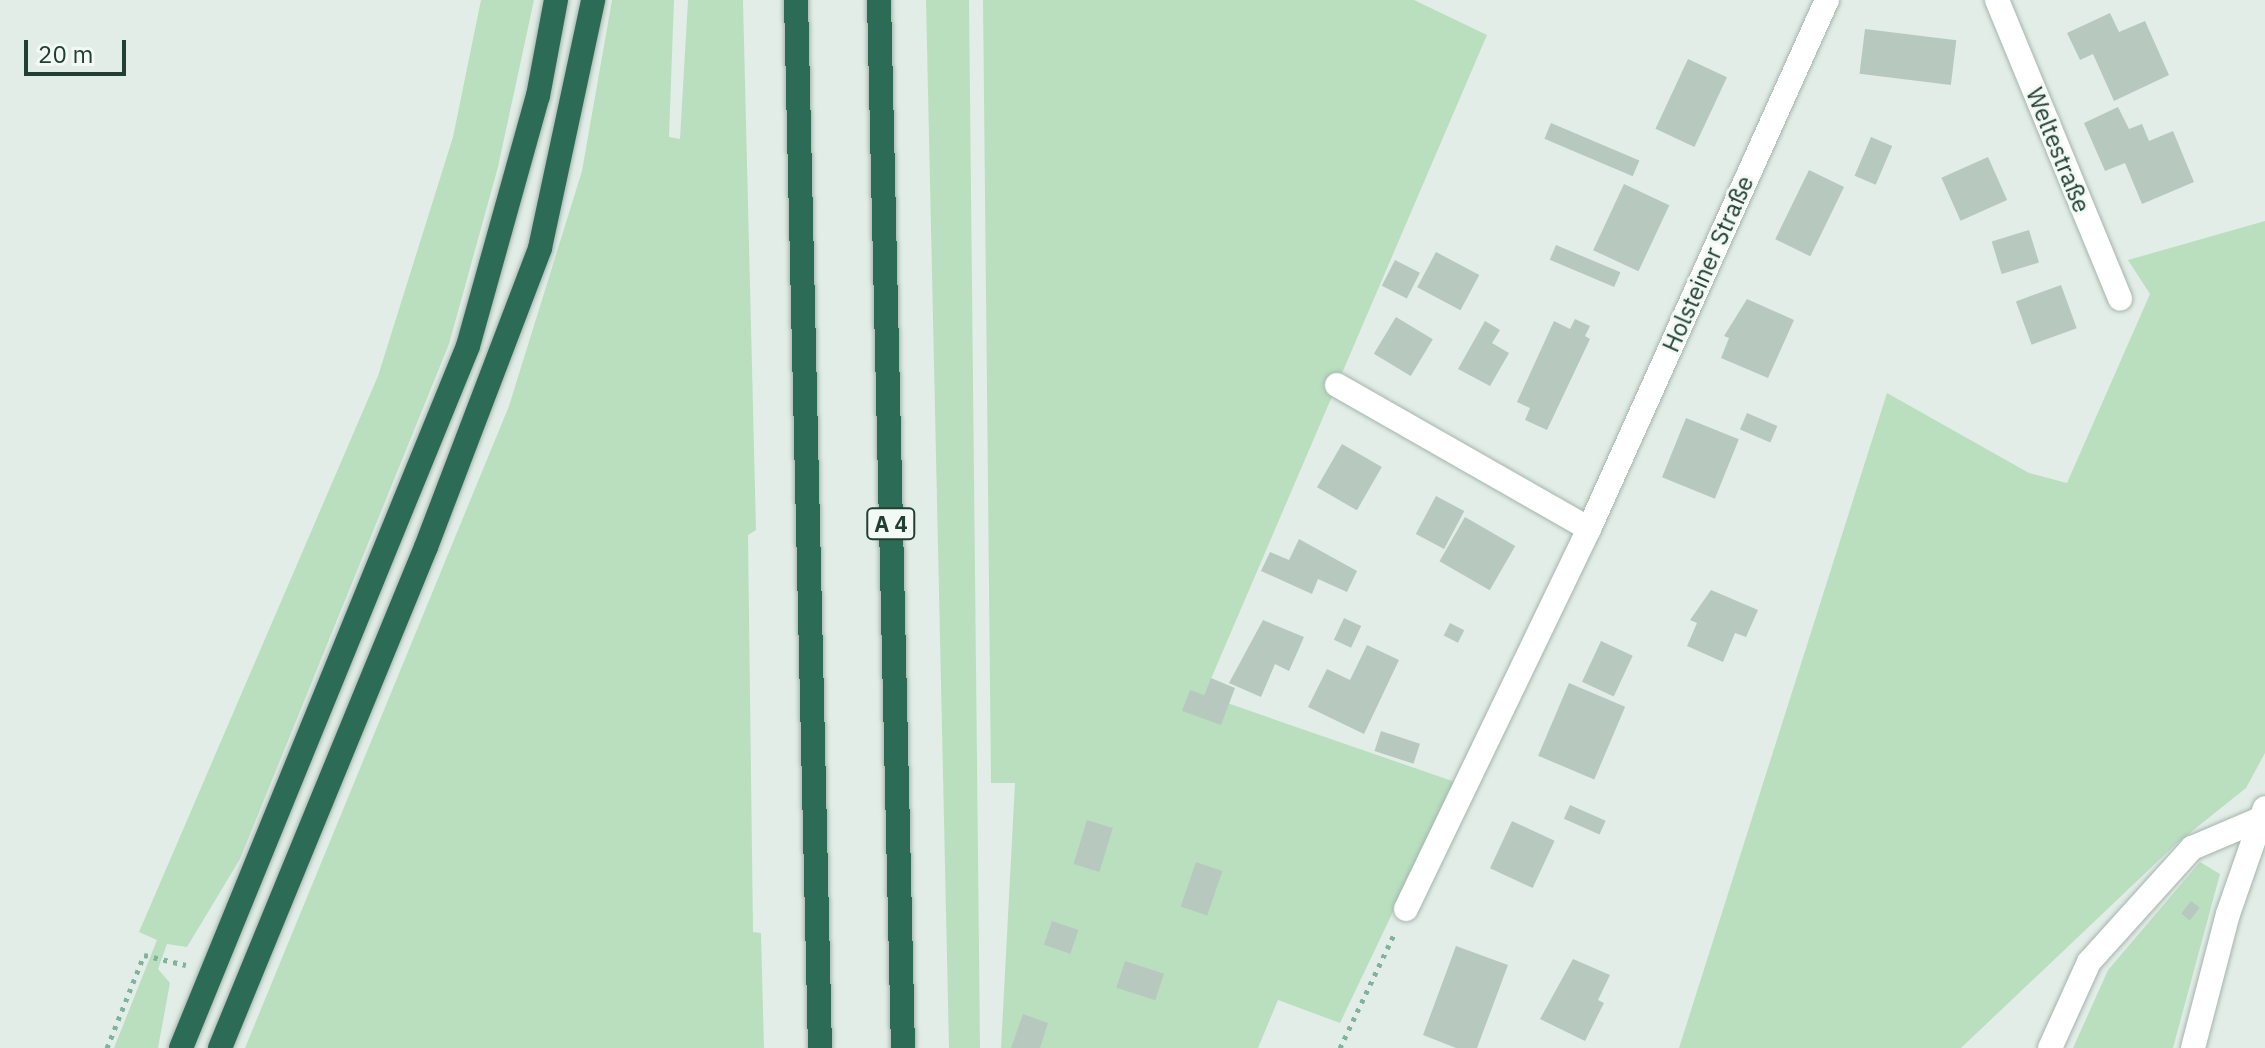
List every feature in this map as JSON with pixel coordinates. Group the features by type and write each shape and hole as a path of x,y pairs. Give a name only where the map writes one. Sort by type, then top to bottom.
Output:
{"highway":[{"path":"181,1048 468,346 538,96 556,0"},
{"path":"220,1048 426,547 540,248 593,0"},
{"path":"796,0 820,1048"},
{"name":"A 4","path":"879,0 903,1048"}],"street":[{"name":"Holsteiner Straße","path":"1406,909 1589,529 1827,0"},
{"name":"Weltestraße","path":"1997,0 2120,299"},
{"path":"1337,385 1589,529"},
{"path":"2050,1048 2089,962 2192,848 2261,814"},
{"path":"2193,1048 2261,814"}],"path":[{"path":"1340,1048 1406,909"},
{"path":"107,1048 144,955 176,963"}],"green space":[{"path":"481,0 534,0 498,167 449,344 240,859 187,947 167,944 158,969 170,983 158,1048 114,1048 157,940 139,932 378,376 453,137"},
{"path":"612,0 674,0 669,137 680,139 688,0 743,0 756,530 748,535 753,932 761,933 764,1048 245,1048 509,406 582,171"},
{"path":"926,0 969,0 980,1048 949,1048"},
{"path":"983,0 1414,0 1487,35 1204,695 1455,782 1340,1023 1278,1000 1258,1048 1001,1048 1015,783 991,783"},
{"path":"2265,221 2265,753 2246,788 2176,844 1961,1048 1679,1048 1887,393 2029,473 2067,483 2150,294 2128,260"},
{"path":"2200,862 2220,874 2173,1048 2073,1048 2108,970"}],"building":[{"path":"2110,13 2119,32 2145,21 2169,75 2114,101 2093,54 2080,60 2067,33"},
{"path":"1865,29 1956,40 1951,85 1860,74"},
{"path":"1688,59 1727,77 1694,147 1655,129"},
{"path":"2118,107 2129,129 2142,124 2149,141 2173,131 2194,182 2142,204 2125,163 2105,171 2084,123"},
{"path":"1551,123 1639,161 1633,176 1544,139"},
{"path":"1871,137 1892,146 1876,185 1855,176"},
{"path":"1988,157 2007,200 1961,221 1941,178"},
{"path":"1809,170 1844,187 1810,256 1775,239"},
{"path":"1624,184 1669,205 1638,271 1593,250"},
{"path":"2029,230 2039,263 2002,274 1992,241"},
{"path":"1556,245 1620,272 1614,287 1550,260"},
{"path":"1436,252 1479,275 1460,310 1417,287"},
{"path":"1395,260 1420,273 1407,299 1382,286"},
{"path":"2061,285 2077,328 2032,345 2016,301"},
{"path":"1747,299 1794,320 1768,378 1721,358 1729,338 1724,336"},
{"path":"1396,317 1433,339 1411,376 1374,354"},
{"path":"1575,319 1590,326 1585,336 1590,339 1547,430 1525,420 1530,408 1517,402 1554,321 1570,329"},
{"path":"1485,321 1500,330 1492,343 1509,353 1490,386 1458,369"},
{"path":"1747,413 1777,426 1770,442 1740,430"},
{"path":"1686,418 1739,439 1715,499 1662,477"},
{"path":"1342,444 1382,467 1357,510 1317,487"},
{"path":"1436,496 1464,511 1444,549 1416,534"},
{"path":"1465,517 1515,546 1490,590 1440,561"},
{"path":"1299,539 1357,571 1347,592 1318,579 1312,594 1261,571 1270,552 1289,560"},
{"path":"1711,590 1758,610 1746,637 1735,633 1723,662 1687,646 1697,623 1690,620"},
{"path":"1344,618 1361,626 1351,648 1334,640"},
{"path":"1263,620 1304,637 1289,671 1275,664 1261,697 1229,683"},
{"path":"1450,623 1464,630 1458,643 1444,635"},
{"path":"1601,641 1633,656 1614,697 1582,682"},
{"path":"1367,645 1399,660 1364,734 1308,707 1327,669 1350,680"},
{"path":"1211,678 1235,688 1221,725 1182,711 1190,690 1204,695"},
{"path":"1569,683 1625,707 1594,780 1538,756"},
{"path":"1381,731 1420,744 1414,764 1375,751"},
{"path":"1570,805 1606,821 1600,835 1564,819"},
{"path":"1087,820 1113,828 1099,872 1074,864"},
{"path":"1512,821 1555,841 1533,888 1490,868"},
{"path":"1196,862 1222,871 1207,916 1181,906"},
{"path":"2191,901 2200,908 2190,920 2181,914"},
{"path":"1052,921 1078,930 1070,954 1044,945"},
{"path":"1456,946 1508,965 1477,1048 1456,1048 1423,1035"},
{"path":"1573,959 1610,975 1598,1000 1604,1003 1585,1041 1540,1019"},
{"path":"1125,961 1164,974 1155,1000 1116,988"},
{"path":"1023,1014 1048,1023 1040,1048 1011,1048"}]}
